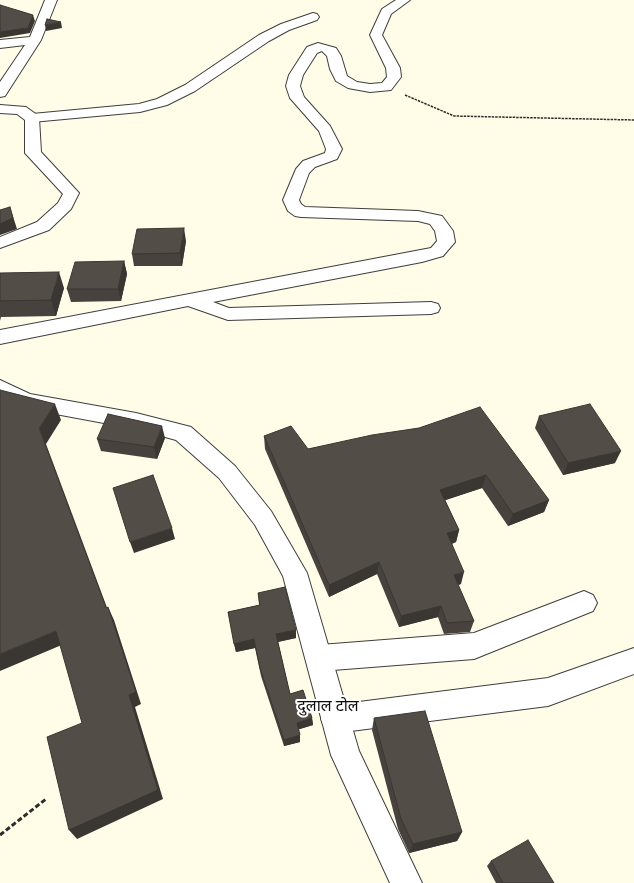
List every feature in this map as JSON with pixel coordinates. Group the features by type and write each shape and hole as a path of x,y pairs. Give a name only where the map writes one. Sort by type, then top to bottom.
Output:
{"street":[{"path":"0,93 36,40 51,0"},
{"path":"0,337 437,252 446,242 444,230 436,220 418,216 302,212 294,207 291,200 302,172 309,164 332,156 334,149 325,129 297,98 293,86 296,76 312,50 318,47 331,51 334,56 336,69 341,78 353,85 370,88 386,87 394,77 393,68 376,35 386,12 404,0"},
{"path":"0,108 21,110 32,118 140,108 162,102 190,88 264,38 285,27 313,17"},
{"path":"0,44 36,40"},
{"path":"0,243 43,226 65,205 71,193 33,153 32,118"},
{"path":"188,300 228,314 431,308"},
{"path":"0,388 25,401 136,421 183,433 227,472 263,518 295,573 346,755 406,883"},
{"path":"320,658 474,646 584,603"},
{"path":"335,719 548,692 634,661"}],"path":[{"path":"386,87 454,116 634,120"},
{"path":"0,835 46,799"}],"building":[{"path":"0,5 33,15 28,28 0,32"},
{"path":"47,19 61,22 45,25"},
{"path":"10,207 13,218 0,224 0,210"},
{"path":"184,228 180,253 132,254 137,229"},
{"path":"124,261 118,289 67,289 75,262"},
{"path":"59,272 51,300 0,301 0,273"},
{"path":"0,390 55,404 39,428 106,608 108,607 136,692 129,695 158,790 69,830 47,737 82,723 56,631 0,654"},
{"path":"590,404 621,451 568,463 539,416"},
{"path":"480,407 549,500 513,514 486,475 440,490 459,530 447,533 464,572 454,575 474,621 447,623 441,606 401,616 379,562 329,585 264,436 291,426 308,449 372,435 419,428"},
{"path":"108,414 162,426 154,447 97,439"},
{"path":"153,475 172,528 130,542 113,488"},
{"path":"285,587 296,630 276,634 290,694 303,690 312,718 297,723 300,735 284,740 260,668 254,639 234,644 228,612 260,605 258,593"},
{"path":"425,711 462,832 413,844 401,819 374,718"},
{"path":"528,840 554,883 503,883 491,861"}],"district":[{"name":"दुलाल टोल","path":"328,707"}]}
